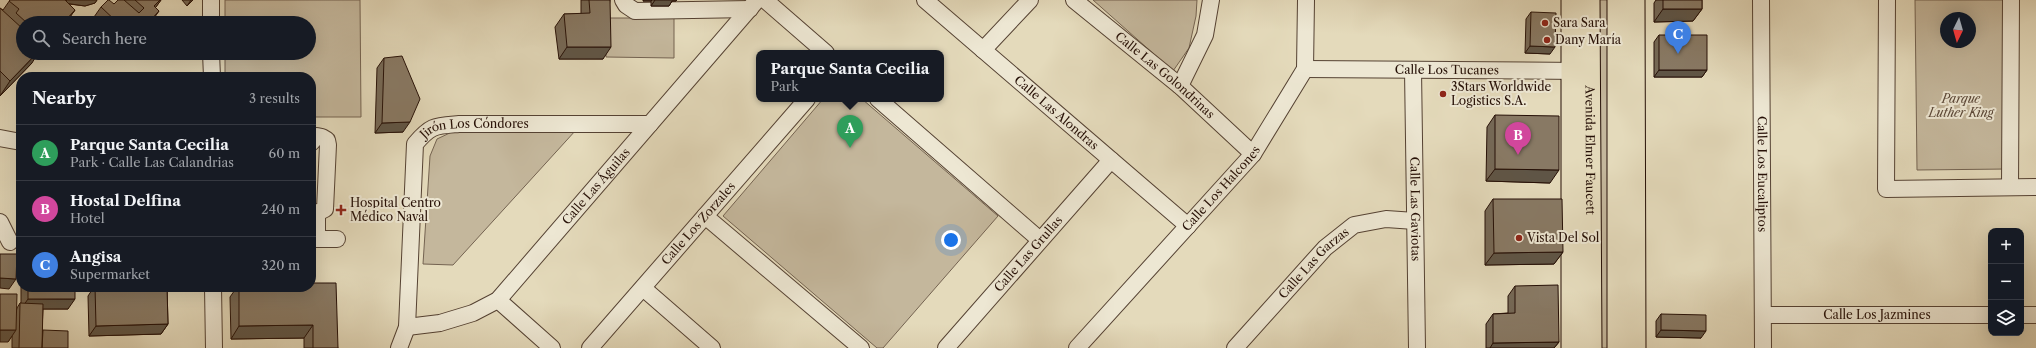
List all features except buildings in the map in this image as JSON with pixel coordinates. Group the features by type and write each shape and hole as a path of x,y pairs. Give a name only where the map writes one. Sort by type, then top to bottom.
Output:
{"main road":[{"name":"Avenida Elmer Faucett","path":"1572,0 1581,71 1591,348"},
{"name":"Avenida Elmer Faucett","path":"1572,348 1581,71 1589,0"},
{"path":"1618,0 1618,348"},
{"path":"1634,0 1635,348"}],"street":[{"path":"211,0 211,16"},
{"path":"624,0 626,5 634,11 754,4"},
{"path":"765,0 823,50"},
{"name":"Calle Las Alondras","path":"925,0 1188,226"},
{"path":"983,50 1030,0"},
{"name":"Calle Las Golondrinas","path":"1074,0 1180,86 1253,154"},
{"path":"1180,86 1205,35 1211,0"},
{"path":"1305,69 1306,0"},
{"name":"Calle Los Eucaliptos","path":"1761,0 1763,348"},
{"path":"1887,0 1886,189 2036,187"},
{"path":"2010,187 2011,0"},
{"name":"Calle Las Águilas","path":"407,327 440,323 474,314 498,300 754,4"},
{"path":"212,60 212,72"},
{"name":"Calle Los Tucanes","path":"1305,69 1581,71"},
{"name":"Calle Los Halcones","path":"1077,348 1253,154 1305,69"},
{"name":"Calle Las Gaviotas","path":"1413,70 1417,348"},
{"name":"Calle Los Zorzales","path":"590,348 804,102"},
{"path":"881,102 1040,240"},
{"name":"Jirón Los Cóndores","path":"399,348 407,327 415,144 424,134 433,127 459,124 650,124"},
{"path":"316,137 322,137 327,140 328,145 325,209 316,211"},
{"path":"0,138 16,141"},
{"name":"Calle Las Grullas","path":"946,348 1111,160"},
{"path":"705,216 861,348"},
{"name":"Calle Las Garzas","path":"1234,348 1325,248 1354,225 1386,220 1415,221"},
{"path":"0,222 10,242"},
{"path":"316,239 337,239"},
{"path":"643,288 712,348"},
{"path":"213,292 214,348"},
{"path":"498,300 552,348"},
{"name":"Calle Los Jazmines","path":"1763,315 1988,315"},
{"path":"2024,315 2036,315"}],"green space":[{"path":"225,0 360,0 361,117 316,117 316,72 225,72 225,60 316,60 316,16 225,16"},
{"path":"1093,0 1197,0 1196,16 1189,48 1173,71"},
{"path":"1595,0 1616,0 1615,348 1595,348"},
{"name":"Parque Luther King","path":"1915,0 2005,0 2007,169 1917,170"},
{"path":"606,18 674,18 674,58 606,57"},
{"path":"820,102 865,102 998,216 883,348 877,348 723,216"},
{"path":"576,130 453,265 423,264 430,156 437,139 454,131"}],"place":[{"name":"Sara Sara","path":"1545,23"},
{"name":"Dany María","path":"1547,40"},
{"name":"Angisa","path":"1678,54"},
{"name":"3Stars Worldwide Logistics S.A.","path":"1443,94"},
{"name":"Parque Santa Cecilia","path":"850,148"},
{"name":"Hostal Delfina","path":"1518,155"},
{"name":"Hospital Centro Médico Naval","path":"341,210"},
{"name":"Vista Del Sol","path":"1519,238"}]}
